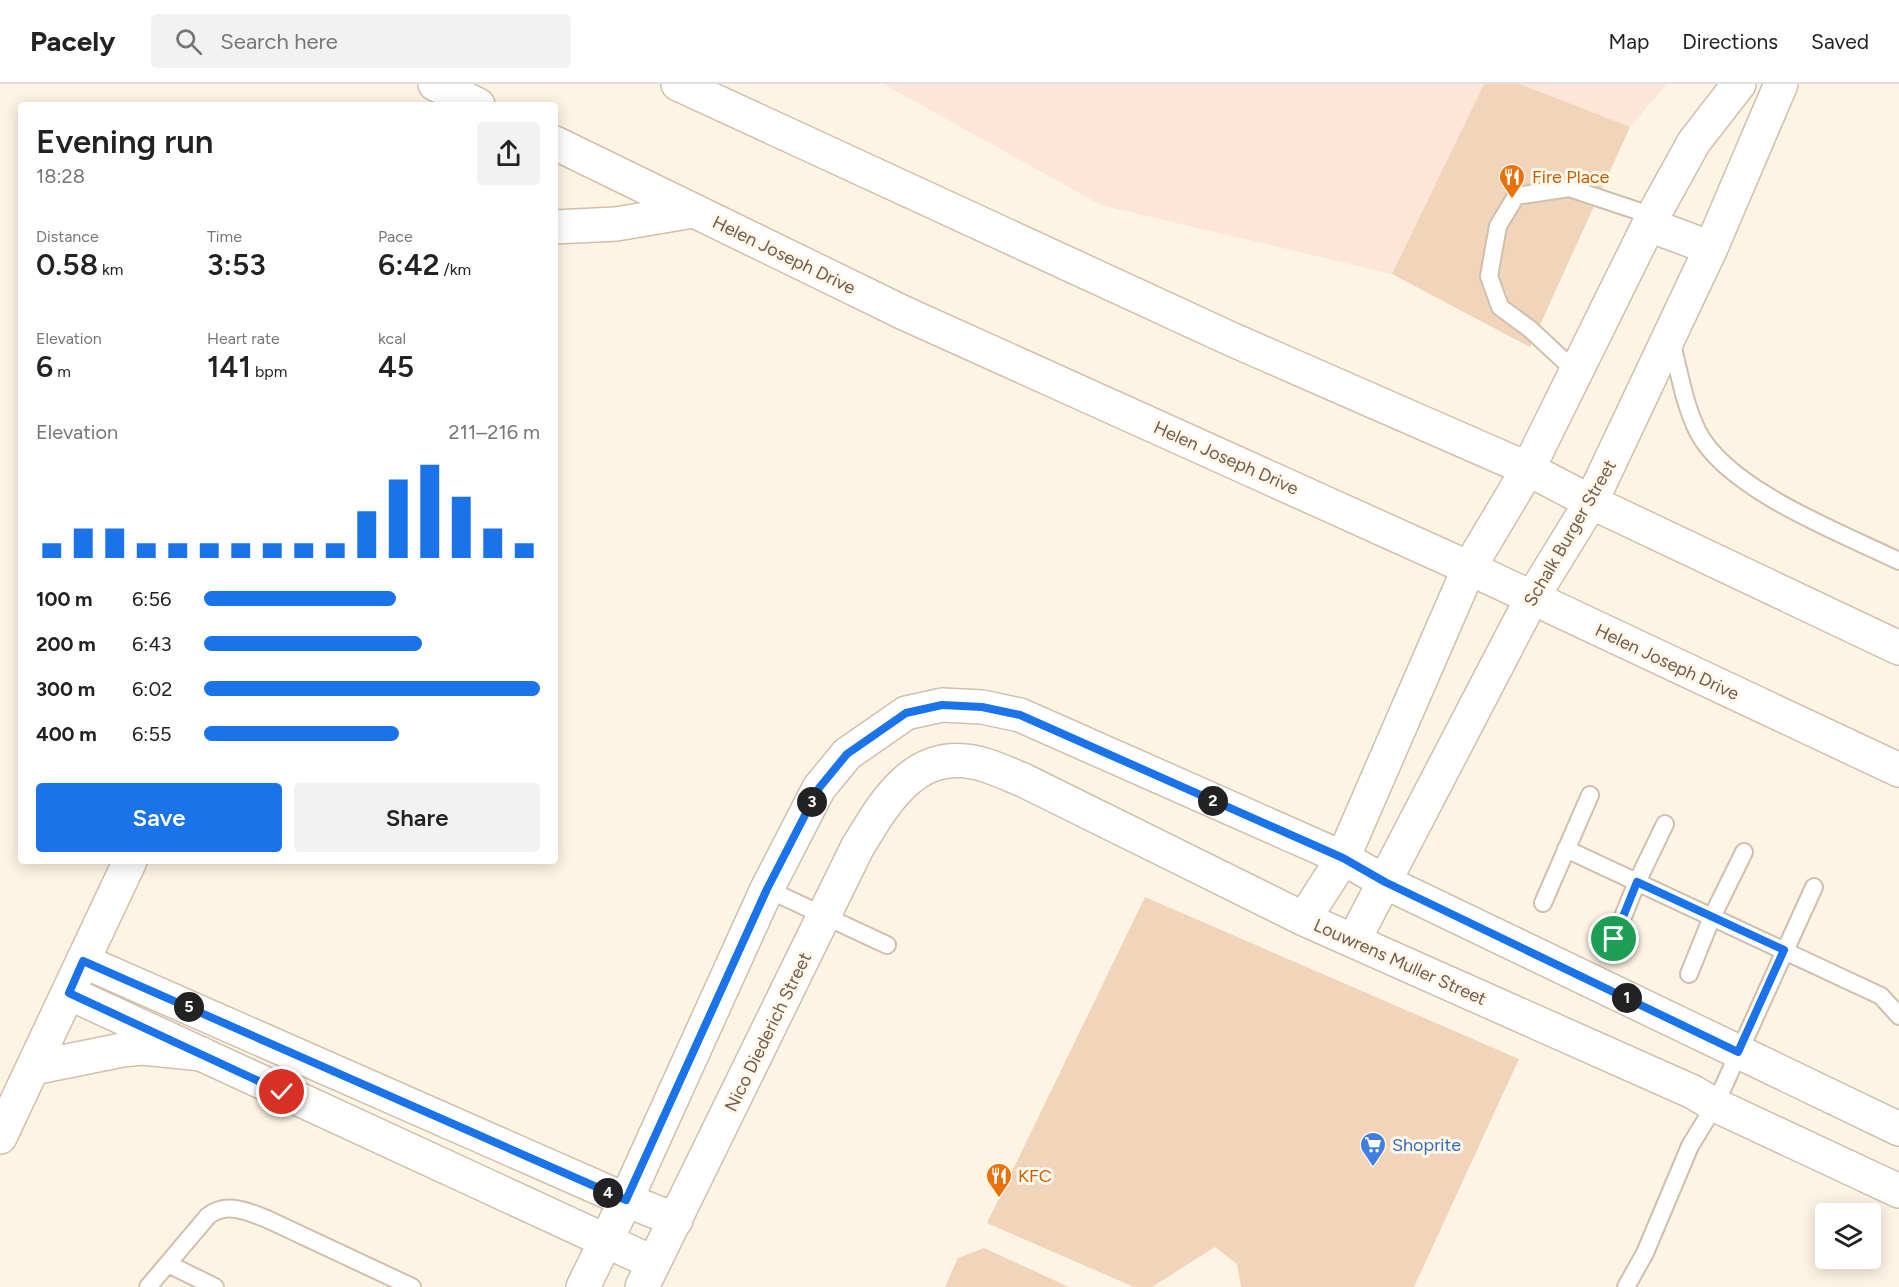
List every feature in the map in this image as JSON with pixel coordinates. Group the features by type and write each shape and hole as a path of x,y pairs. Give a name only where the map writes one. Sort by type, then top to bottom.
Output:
{"street":[{"path":"678,84 1231,339 1528,469 1591,502 1899,648"},
{"path":"716,84 732,99 800,142"},
{"path":"1304,919 1343,858 1469,568 1528,469 1651,220 1694,142 1739,84"},
{"name":"Schalk Burger Street","path":"1354,940 1532,598 1591,502 1711,248 1781,84"},
{"name":"Helen Joseph Drive","path":"558,144 904,313 1469,568 1899,770"},
{"path":"558,227 616,224 693,211"},
{"path":"1651,220 1711,248"},
{"path":"583,1287 604,1240 626,1200 767,889 819,788 847,754 906,713 942,705 982,707 1020,715 1343,858 1385,882 1899,1129"},
{"name":"Louwrens Muller Street","path":"902,783 930,765 954,762 986,765 1023,780 1304,919 1692,1092 1715,1105 1899,1191"},
{"name":"Nico Diederich Street","path":"648,1275 857,848 879,811 902,783"},
{"path":"0,1137 129,864"},
{"path":"83,961 676,1220"},
{"path":"69,993 604,1240 648,1275"},
{"path":"33,1068 143,1048 202,1054"}],"lane":[{"path":"1575,371 1530,329 1500,307 1490,276 1498,226 1516,196 1569,188 1651,220"},
{"path":"1670,337 1690,415 1710,450 1747,484 1899,561"},
{"path":"1543,903 1590,795"},
{"path":"1614,939 1637,882 1665,824"},
{"path":"1566,849 1881,996 1899,1016"},
{"path":"1689,975 1712,916 1744,852"},
{"path":"1626,1287 1645,1253 1690,1146 1715,1105 1814,886"},
{"path":"767,889 887,945"},
{"path":"148,1287 208,1216 216,1210 225,1208 243,1210 267,1219 412,1287"},
{"path":"168,1264 215,1287"}],"shaded area":[{"path":"884,84 1484,84 1392,274 1101,205"},
{"path":"1520,84 1667,84 1630,127"}],"building":[{"name":"Fire Place","path":"1484,84 1520,84 1630,127 1530,347 1392,274"},
{"path":"1145,897 1519,1059 1414,1287 1241,1287 1237,1264 1215,1247 1152,1287 1134,1287 987,1223"},
{"path":"984,1248 1069,1287 945,1287 958,1258"}],"place":[{"name":"Fire Place","path":"1512,200"},
{"name":"Shoprite","path":"1373,1168"},
{"name":"KFC","path":"999,1199"}],"route":[{"path":"282,1092 69,993 83,961 626,1200 767,889 819,788 847,754 878,731 906,713 942,705 982,707 1020,715 1343,858 1385,882 1738,1052 1784,950 1637,882 1614,939"}]}
